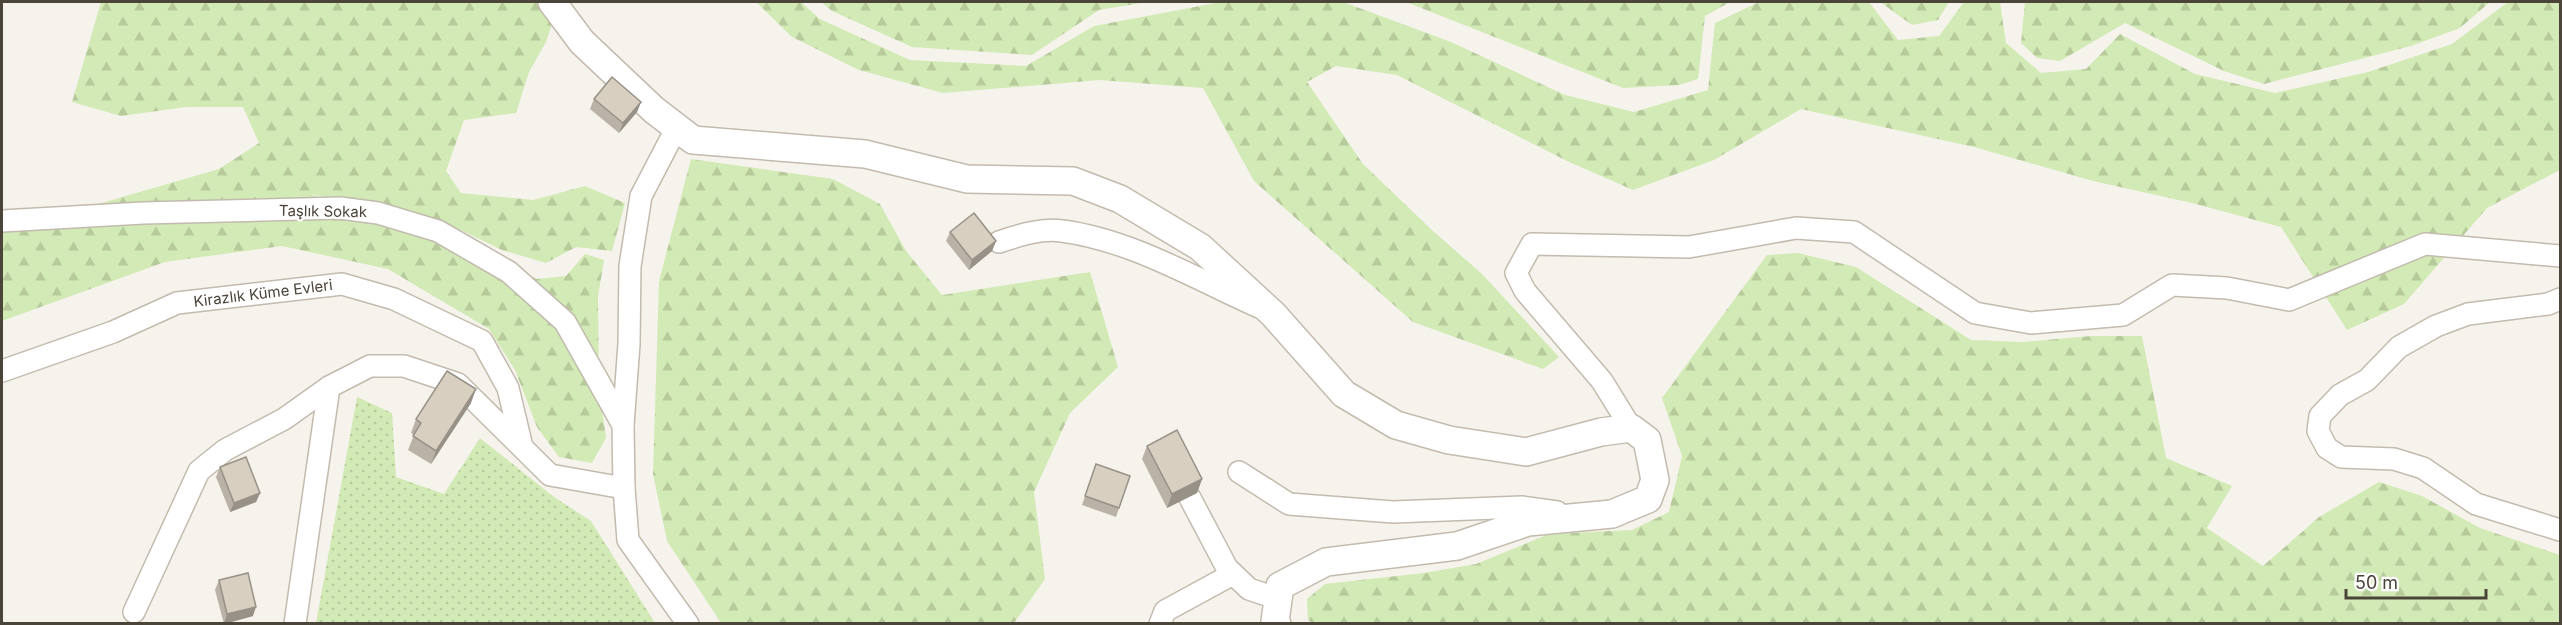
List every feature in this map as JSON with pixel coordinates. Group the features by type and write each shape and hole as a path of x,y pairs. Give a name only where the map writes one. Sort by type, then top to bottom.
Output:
{"street":[{"path":"552,2 582,42 693,140 865,154 967,179 1074,181 1120,199 1200,247 1273,314 1344,394 1396,425 1449,440 1526,452 1600,432 1631,428"},
{"path":"677,127 641,196 630,266 623,425 624,488 628,540 688,624"},
{"name":"Taşlık Sokak","path":"2,221 143,213 340,208 378,213 438,231 509,272 565,322 623,425"},
{"path":"1278,611 1280,586 1326,562 1456,546 1528,522 1612,514 1648,499 1655,480 1647,440 1631,428 1602,381 1525,291 1516,273 1532,244 1689,247 1797,228 1854,232 1975,313 2031,323 2123,315 2172,285 2227,288 2289,300 2425,244 2560,256"},
{"path":"999,242 1029,232 1061,230 1122,245 1273,314"},
{"name":"Kirazlık Küme Evleri","path":"2,371 113,332 177,303 342,284 394,299 482,341 508,388 523,448"},
{"path":"2560,299 2548,304 2468,314 2436,326 2399,347 2367,380 2340,395 2320,416 2318,431 2326,448 2341,457 2394,459 2423,468 2476,504 2560,530"},
{"path":"134,612 199,471 225,450 284,419 329,387 370,366 404,366 458,384 550,475 624,488"},
{"path":"295,624 329,387"},
{"path":"1239,472 1289,504 1393,512 1522,507 1584,517"},
{"path":"1190,498 1214,546 1233,574 1278,611"},
{"path":"1160,624 1165,612 1233,574"}],"green space":[{"path":"101,2 538,2 553,21 546,42 529,72 516,113 464,120 446,171 461,193 533,200 585,186 625,203 612,251 576,247 546,263 502,250 440,220 310,194 431,233 537,279 566,276 585,254 604,260 598,297 599,387 606,438 592,463 559,457 537,427 515,370 489,329 388,269 282,246 165,262 2,321 2,232 219,169 259,143 243,107 186,107 121,116 72,102"},
{"path":"756,2 801,2 820,19 910,60 1026,66 1094,26 1221,2 1343,2 1451,42 1565,95 1634,112 1708,90 1715,23 1759,2 1869,2 1898,40 1939,36 1964,2 2000,2 2006,43 2041,73 2086,69 2120,34 2195,74 2275,93 2368,72 2452,44 2508,2 2560,2 2560,170 2487,208 2404,304 2347,330 2281,227 2192,203 2093,181 1974,147 1801,109 1714,160 1633,190 1567,161 1397,75 1336,66 1307,82 1363,164 1482,274 1559,357 1543,369 1413,322 1254,181 1203,88 1100,80 943,93 859,70 792,37"},
{"path":"821,2 1147,2 1099,10 1032,55 912,47 832,11"},
{"path":"1406,2 1730,2 1705,16 1698,79 1679,85 1623,88"},
{"path":"1880,2 1949,2 1938,20 1912,25"},
{"path":"2025,2 2490,2 2460,28 2411,46 2264,84 2224,71 2125,23 2060,61 2037,58 2021,43"},
{"path":"691,159 833,179 880,204 906,251 942,295 1090,272 1118,367 1070,413 1034,492 1045,579 1014,623 721,623 667,541 653,474 659,281"},
{"path":"1798,253 1856,267 1971,340 2022,342 2091,336 2142,336 2166,458 2232,486 2207,528 2263,566 2319,517 2379,482 2422,496 2480,528 2560,555 2560,623 1314,624 1308,620 1307,599 1325,584 1424,573 1476,564 1549,534 1632,530 1669,512 1682,456 1662,398 1767,255"},
{"path":"357,397 392,413 396,477 444,494 480,438 554,497 591,521 655,623 316,623"}],"building":[{"path":"612,77 641,102 623,123 594,99"},
{"path":"974,213 996,241 972,260 950,232"},
{"path":"447,371 476,389 436,451 413,436 421,423 416,419"},
{"path":"1177,430 1202,479 1172,494 1147,446"},
{"path":"246,457 260,493 234,503 220,467"},
{"path":"1096,464 1130,476 1119,508 1085,496"},
{"path":"248,573 256,607 227,614 219,580"}]}
